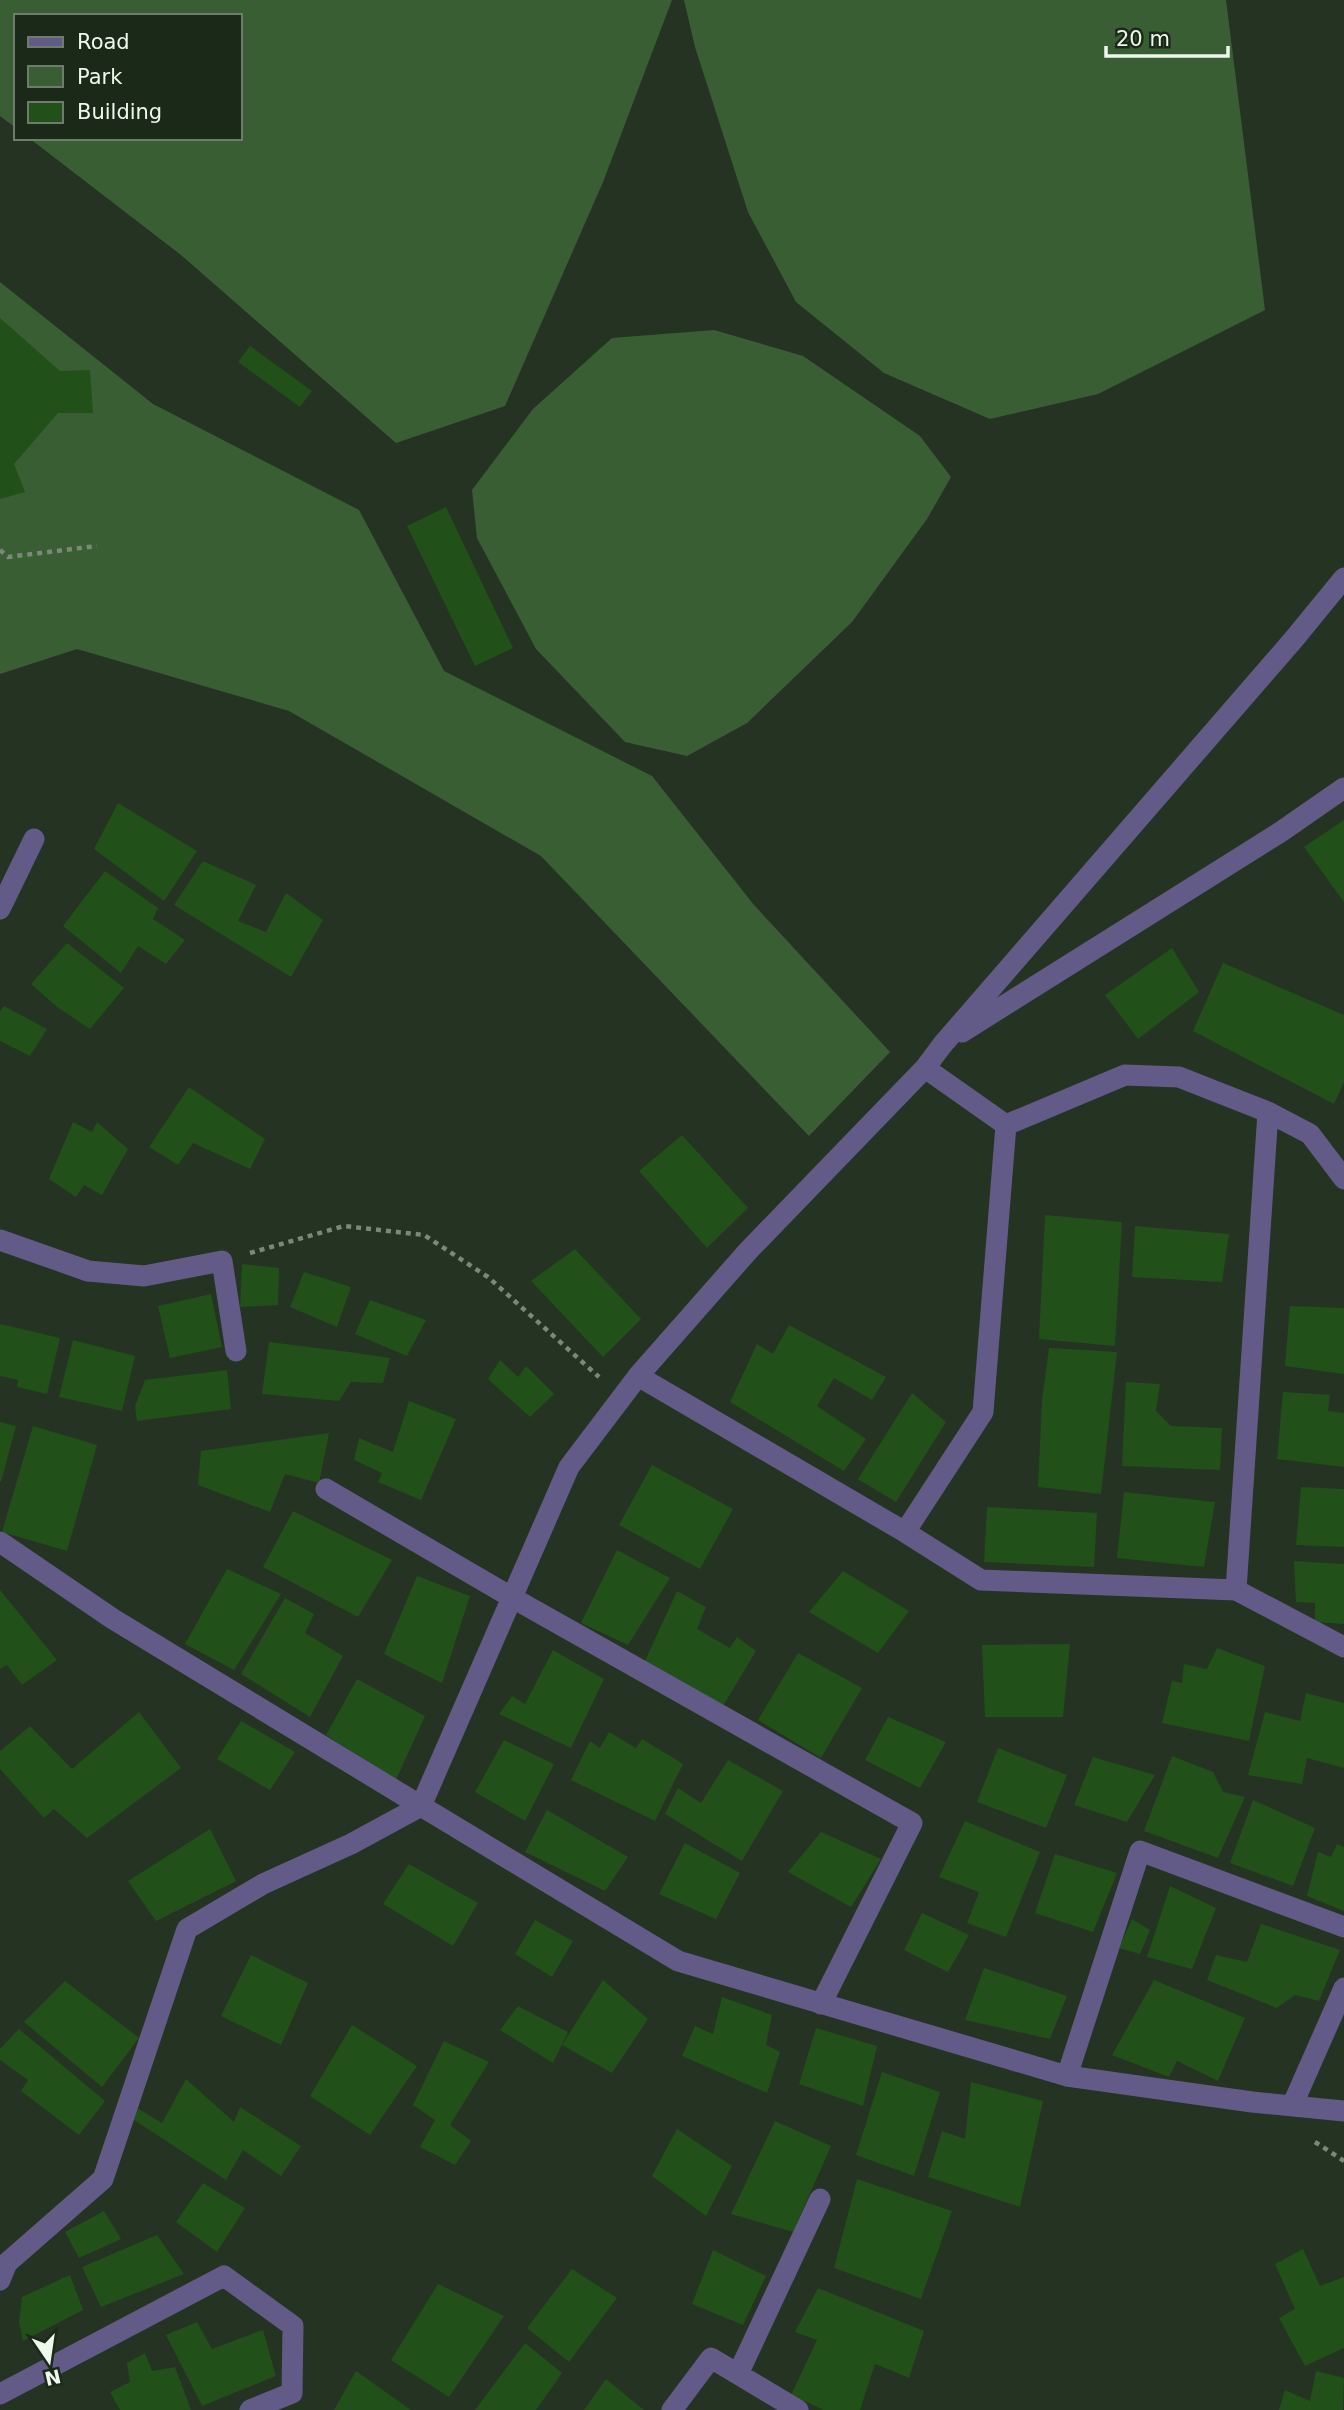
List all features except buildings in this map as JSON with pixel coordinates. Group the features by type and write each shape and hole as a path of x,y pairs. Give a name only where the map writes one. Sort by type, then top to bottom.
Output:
{"street":[{"path":"0,2280 7,2263 103,2179 187,1929 262,1884 351,1844 421,1806 569,1467 638,1376 748,1251 925,1068 1344,578"},
{"path":"943,1044 1282,831 1344,788"},
{"path":"0,909 34,839"},
{"path":"925,1068 1006,1125"},
{"path":"1006,1125 1125,1075 1178,1077 1269,1112 1310,1134 1344,1179"},
{"path":"1236,1590 1269,1112"},
{"path":"905,1532 984,1412 1006,1125"},
{"path":"0,1240 88,1271 144,1276 222,1261 236,1351"},
{"path":"638,1376 905,1532 981,1580 1236,1590 1344,1647"},
{"path":"326,1489 511,1597 912,1823 821,2004"},
{"path":"0,1542 113,1619 678,1961 1067,2076 1344,2111"},
{"path":"1067,2076 1140,1851 1344,1927"},
{"path":"1292,2106 1344,1988"},
{"path":"738,2375 820,2199"},
{"path":"0,2395 224,2277 293,2326 292,2393 250,2410"},
{"path":"672,2410 711,2358 798,2410"}],"path":[{"path":"0,551 8,556 97,546"},
{"path":"222,1261 344,1226 424,1235 488,1277 622,1397"}],"green space":[{"path":"0,0 672,0 603,182 505,406 396,443 181,255 32,140 242,140 242,14 14,14 14,126 0,116"},
{"path":"684,0 1226,0 1265,310 1098,394 990,419 884,373 796,302 748,212 695,47"},
{"path":"0,282 153,404 359,510 444,671 652,776 754,905 890,1052 809,1136 541,856 289,711 77,649 0,674"},
{"path":"714,330 803,356 920,436 951,477 927,519 852,622 747,723 687,756 625,742 536,649 477,538 472,490 533,409 612,338"}]}
